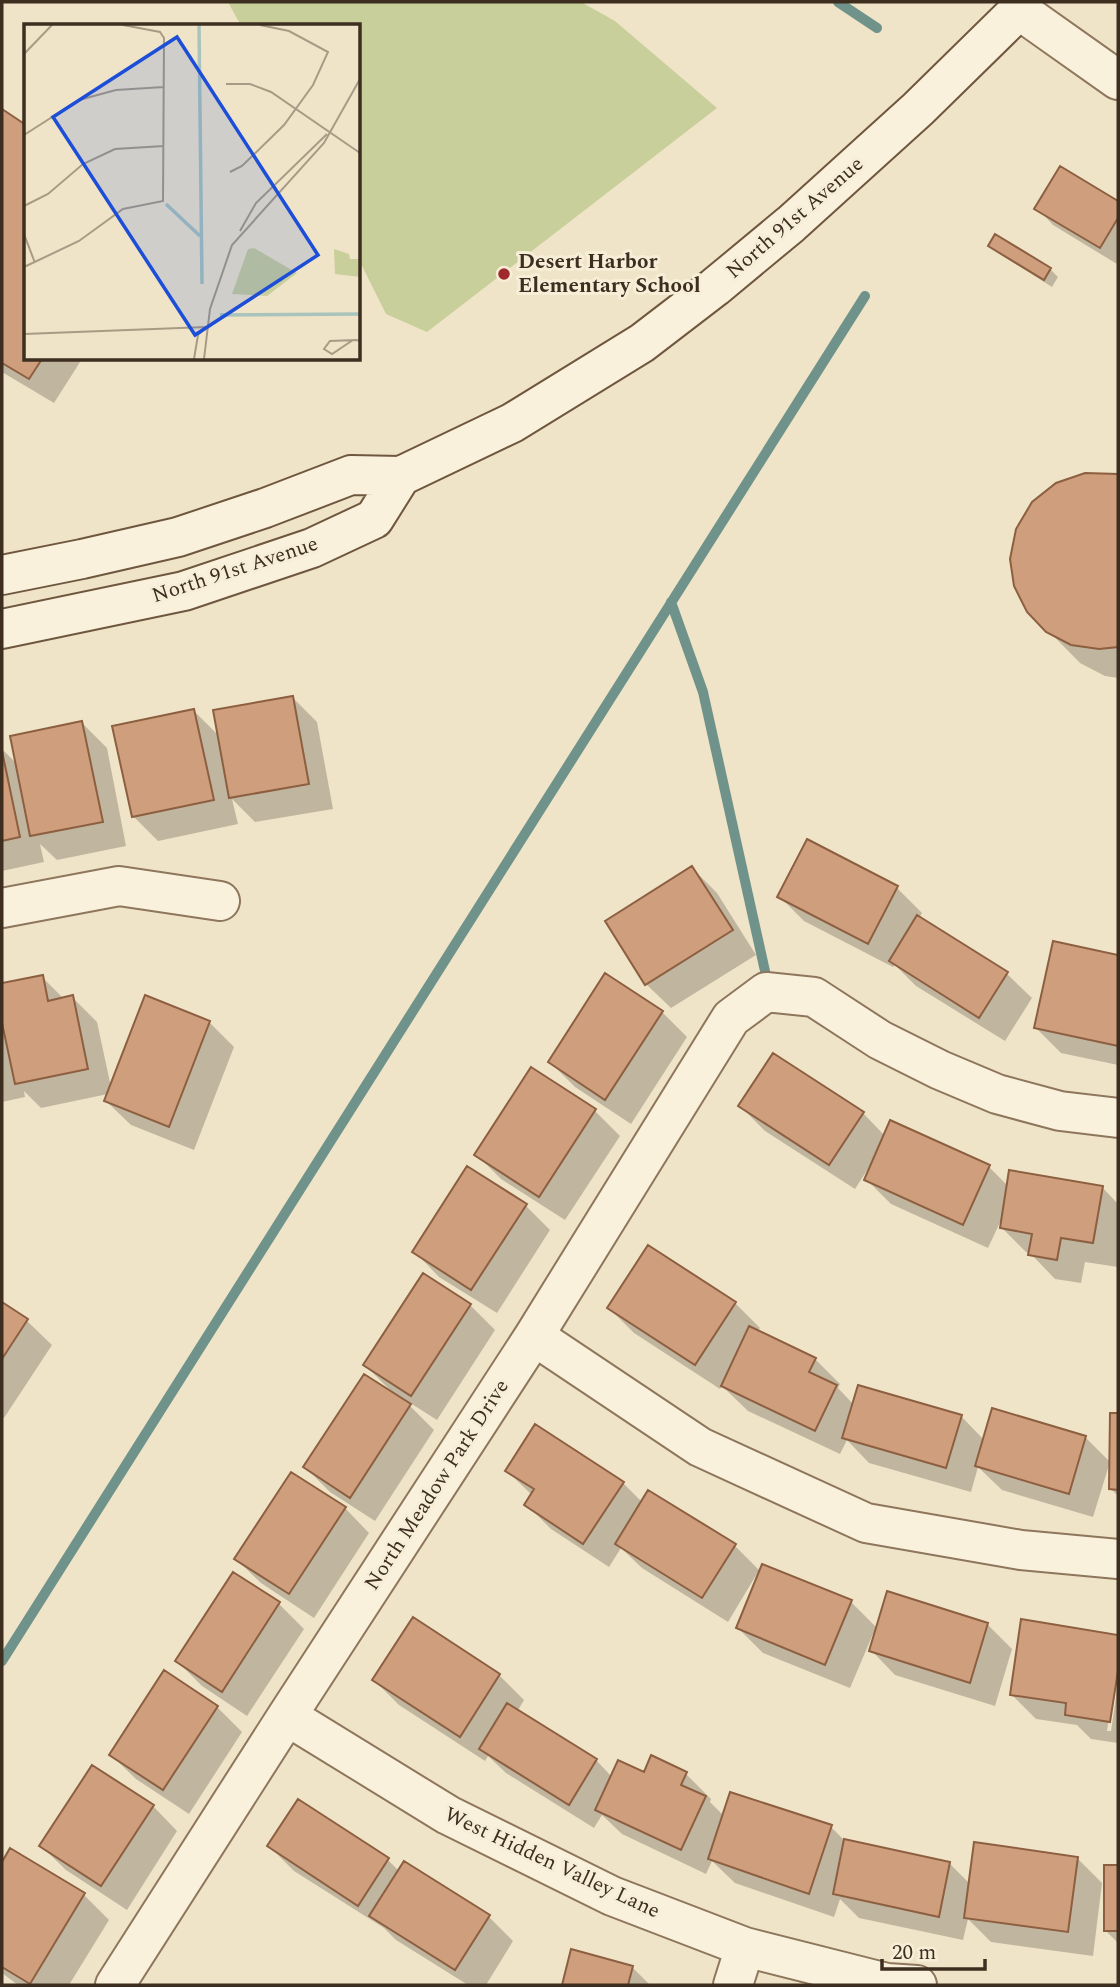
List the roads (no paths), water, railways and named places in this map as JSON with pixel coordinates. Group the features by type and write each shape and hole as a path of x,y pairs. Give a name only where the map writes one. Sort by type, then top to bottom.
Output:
{"street":[{"path":"1029,4 1118,80"},
{"name":"North 91st Avenue","path":"17,572 178,537 351,475 401,476 512,422 642,343 715,287 791,224 1029,4"},
{"name":"North 91st Avenue","path":"2,629 184,591 312,548 374,519 401,476"},
{"path":"17,572 44,620"},
{"path":"2,908 119,886 219,901"},
{"name":"North Meadow Park Drive","path":"115,1985 534,1336 731,1017 766,992 814,997 880,1040 997,1094 1060,1111 1118,1118"},
{"path":"534,1336 701,1447 866,1523 1021,1550 1118,1559"},
{"name":"West Hidden Valley Lane","path":"287,1716 448,1815 612,1896 745,1947 887,1983 917,1985"},
{"path":"733,1985 745,1947"}],"waterway":[{"path":"838,2 877,28"},
{"path":"2,1661 865,296"},
{"path":"671,602 703,692 765,971"}],"place":[{"name":"Desert Harbor Elementary School","path":"504,274"}]}
